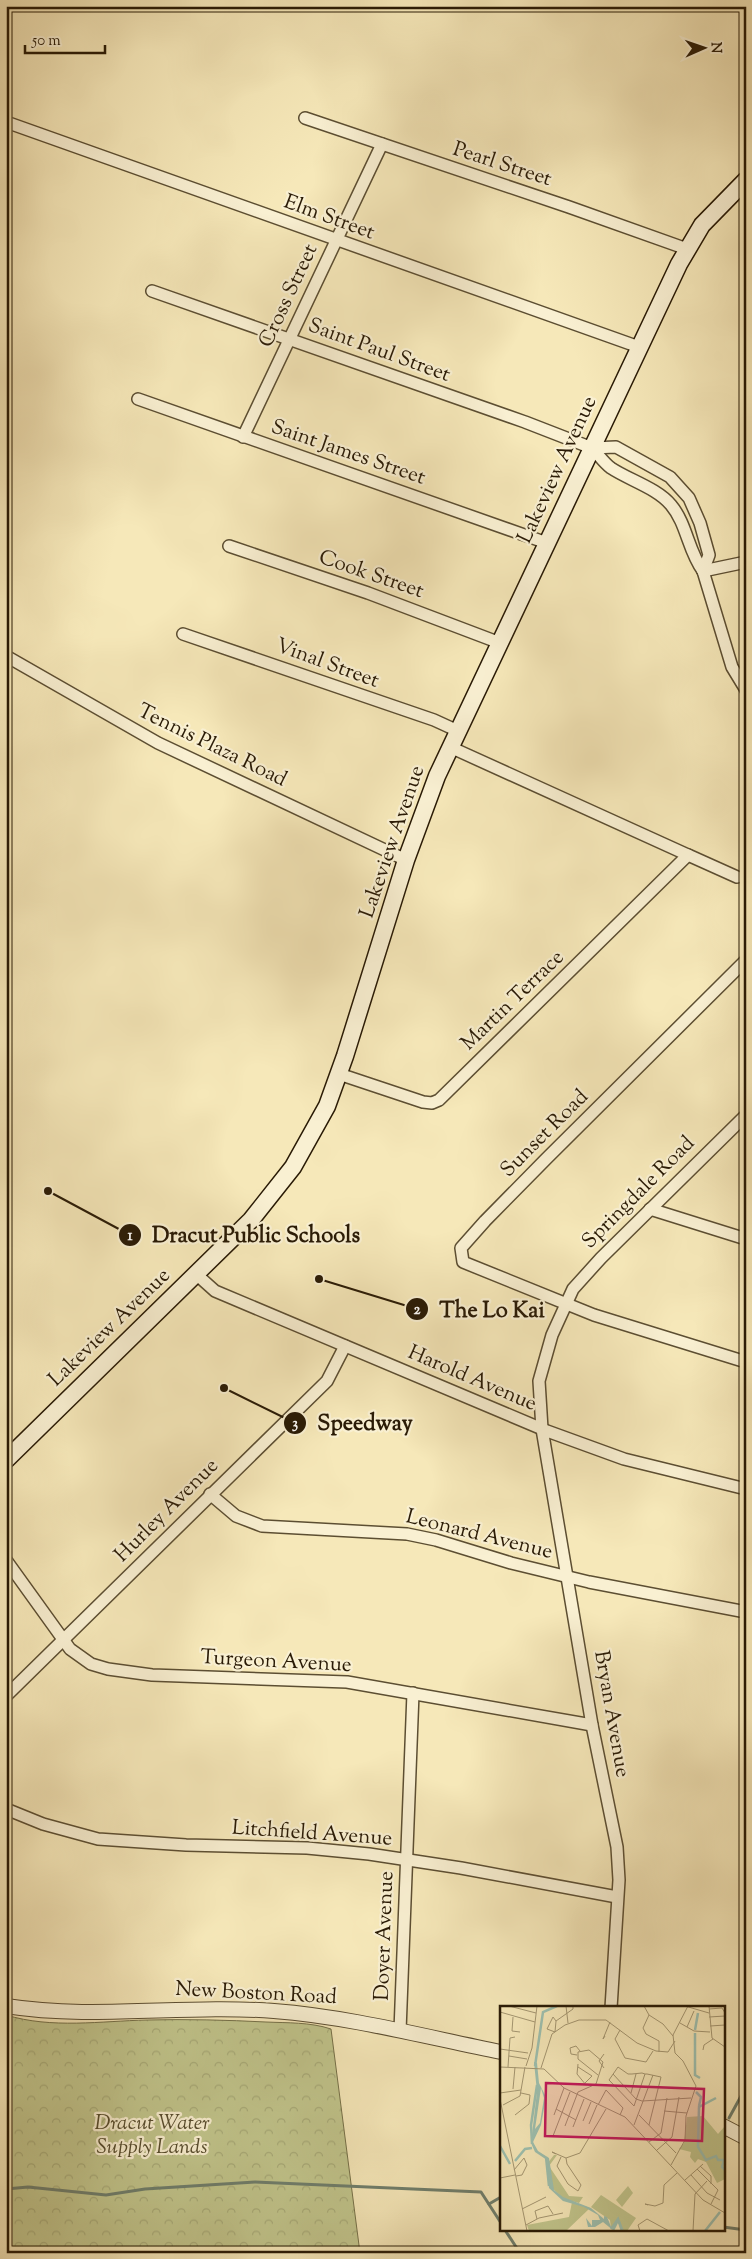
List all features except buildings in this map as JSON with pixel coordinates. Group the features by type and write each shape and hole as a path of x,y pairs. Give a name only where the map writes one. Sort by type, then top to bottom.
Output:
{"main road":[{"name":"Lakeview Avenue","path":"6,1460 251,1220 286,1177 320,1121 339,1074 406,860 426,804 450,748 687,249 712,213 746,180"}],"street":[{"name":"Pearl Street","path":"305,118 575,208 687,249"},
{"name":"Elm Street","path":"6,122 336,241 639,347"},
{"name":"Cross Street","path":"243,437 382,144"},
{"name":"Saint Paul Street","path":"152,291 525,422 592,448"},
{"name":"Saint James Street","path":"138,399 547,543"},
{"path":"592,448 616,448 670,477 689,498 700,523 709,555 704,571"},
{"path":"592,448 610,467 644,485 671,504 695,559 704,571 732,667 746,690"},
{"name":"Cook Street","path":"229,546 368,593 500,643"},
{"path":"704,571 746,562"},
{"name":"Vinal Street","path":"183,634 427,718 458,731"},
{"name":"Tennis Plaza Road","path":"6,656 158,744 406,860"},
{"path":"450,748 737,877"},
{"name":"Martin Terrace","path":"339,1074 424,1102 432,1103 439,1100 688,856"},
{"name":"Sunset Road","path":"566,1304 463,1262 461,1248 546,1159 746,960"},
{"name":"Springdale Road","path":"542,1429 539,1381 552,1335 573,1289 650,1208 746,1115"},
{"path":"650,1208 746,1239"},
{"name":"Harold Avenue","path":"196,1274 215,1291 542,1429 624,1460 746,1489"},
{"path":"566,1304 676,1342 746,1362"},
{"name":"Hurley Avenue","path":"6,1696 327,1381 345,1346"},
{"name":"Bryan Avenue","path":"542,1429 592,1725 617,1847 619,1880 611,2006"},
{"name":"Leonard Avenue","path":"210,1494 236,1516 262,1526 407,1534 436,1540 511,1563 568,1577 746,1612"},
{"name":"Turgeon Avenue","path":"6,1560 63,1640 76,1655 91,1664 108,1669 152,1675 347,1682 592,1725"},
{"name":"Doyer Avenue","path":"400,2031 413,1693"},
{"name":"Litchfield Avenue","path":"6,1809 43,1824 98,1839 186,1845 307,1848 461,1868 618,1897"},
{"name":"New Boston Road","path":"6,2006 40,2011 198,2009 274,2011 346,2019 500,2052"},
{"path":"724,2127 746,2138"}],"green space":[{"name":"Dracut Water Supply Lands","path":"6,2015 41,2022 59,2023 207,2020 298,2023 331,2029 360,2253 6,2253"}],"waterway":[{"path":"729,2118 746,2087"},
{"path":"6,2189 28,2187 106,2195 145,2189 255,2182 481,2192 500,2221"},
{"path":"489,2204 500,2198"},
{"path":"724,2227 746,2230"},
{"path":"506,2232 520,2253"}],"place":[{"name":"Dracut Public Schools","path":"48,1191"},
{"name":"The Lo Kai","path":"319,1279"},
{"name":"Speedway","path":"224,1388"}]}
